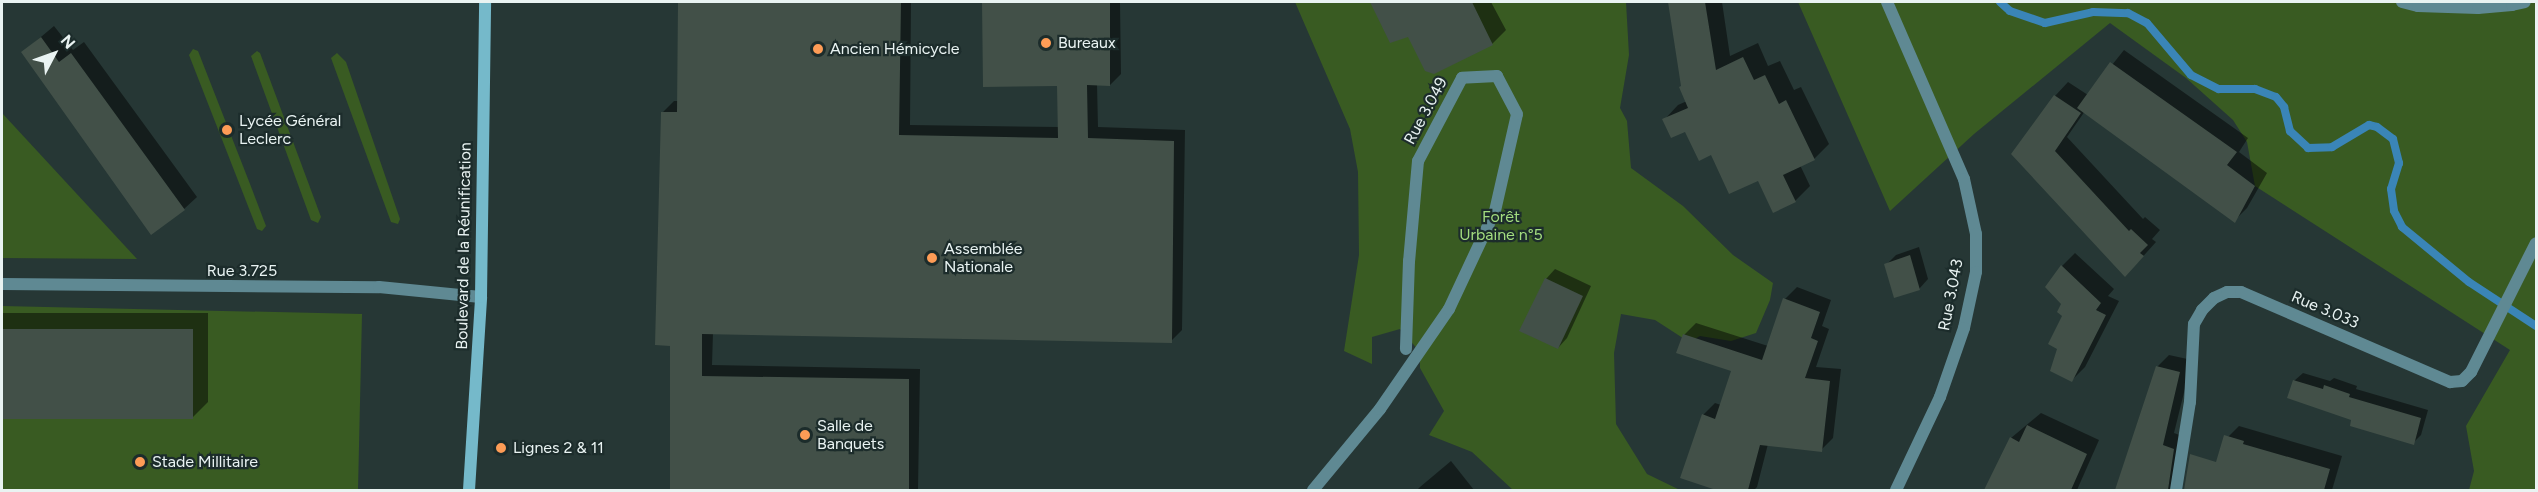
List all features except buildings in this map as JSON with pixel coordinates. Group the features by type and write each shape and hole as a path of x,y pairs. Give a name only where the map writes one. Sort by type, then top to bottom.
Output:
{"main road":[{"name":"Boulevard de la Réunification","path":"469,490 481,297 485,2"}],"street":[{"name":"Rue 3.043","path":"1887,2 1964,179 1976,234 1976,272 1964,328 1940,397 1896,490"},
{"path":"2402,2 2418,6 2478,8 2525,2"},
{"name":"Rue 3.049","path":"1313,490 1380,409 1449,309 1495,211 1517,114 1497,76 1462,78 1418,161 1409,261 1406,349"},
{"name":"Rue 3.033","path":"2176,490 2190,402 2194,324 2202,310 2214,298 2227,292 2241,292 2450,382 2462,381 2471,372 2536,243"},
{"name":"Rue 3.725","path":"2,284 379,287 481,297"}],"green space":[{"name":"Forêt Urbaine n°5","path":"1295,2 1626,2 1629,55 1620,108 1627,121 1631,168 1683,206 1733,255 1773,283 1770,300 1756,333 1731,341 1700,336 1689,342 1655,320 1621,314 1614,353 1616,424 1647,474 1680,490 1513,490 1472,452 1429,435 1444,411 1420,368 1420,352 1400,329 1372,337 1372,364 1344,351 1359,255 1358,172 1350,129"},
{"path":"1798,2 2536,2 2536,490 2469,490 2474,471 2466,426 2510,350 2255,186 2247,142 2233,120 2186,78 2110,23 1974,134 1890,211"},
{"path":"193,49 198,51 266,226 262,231 257,229 189,55"},
{"path":"257,51 260,53 321,217 318,223 311,220 251,56"},
{"path":"337,53 346,62 400,219 398,224 391,222 331,58"},
{"path":"2,113 137,259 2,258"},
{"path":"2,306 362,314 358,490 2,490"}],"waterway":[{"path":"2000,2 2010,11 2045,23 2093,12 2128,13 2147,23 2191,75 2219,89 2255,89 2276,97 2284,107 2290,131 2308,148 2332,147 2369,125 2377,127 2393,139 2399,163 2391,189 2394,211 2402,227 2469,282 2536,326"}],"place":[{"name":"Bureaux","path":"1046,43"},
{"name":"Ancien Hémicycle","path":"818,49"},
{"name":"Lycée Général Leclerc","path":"227,130"},
{"name":"Assemblée Nationale","path":"932,258"},
{"name":"Salle de Banquets","path":"805,435"},
{"name":"Lignes 2 & 11","path":"501,448"},
{"name":"Stade Millitaire","path":"140,462"}]}
